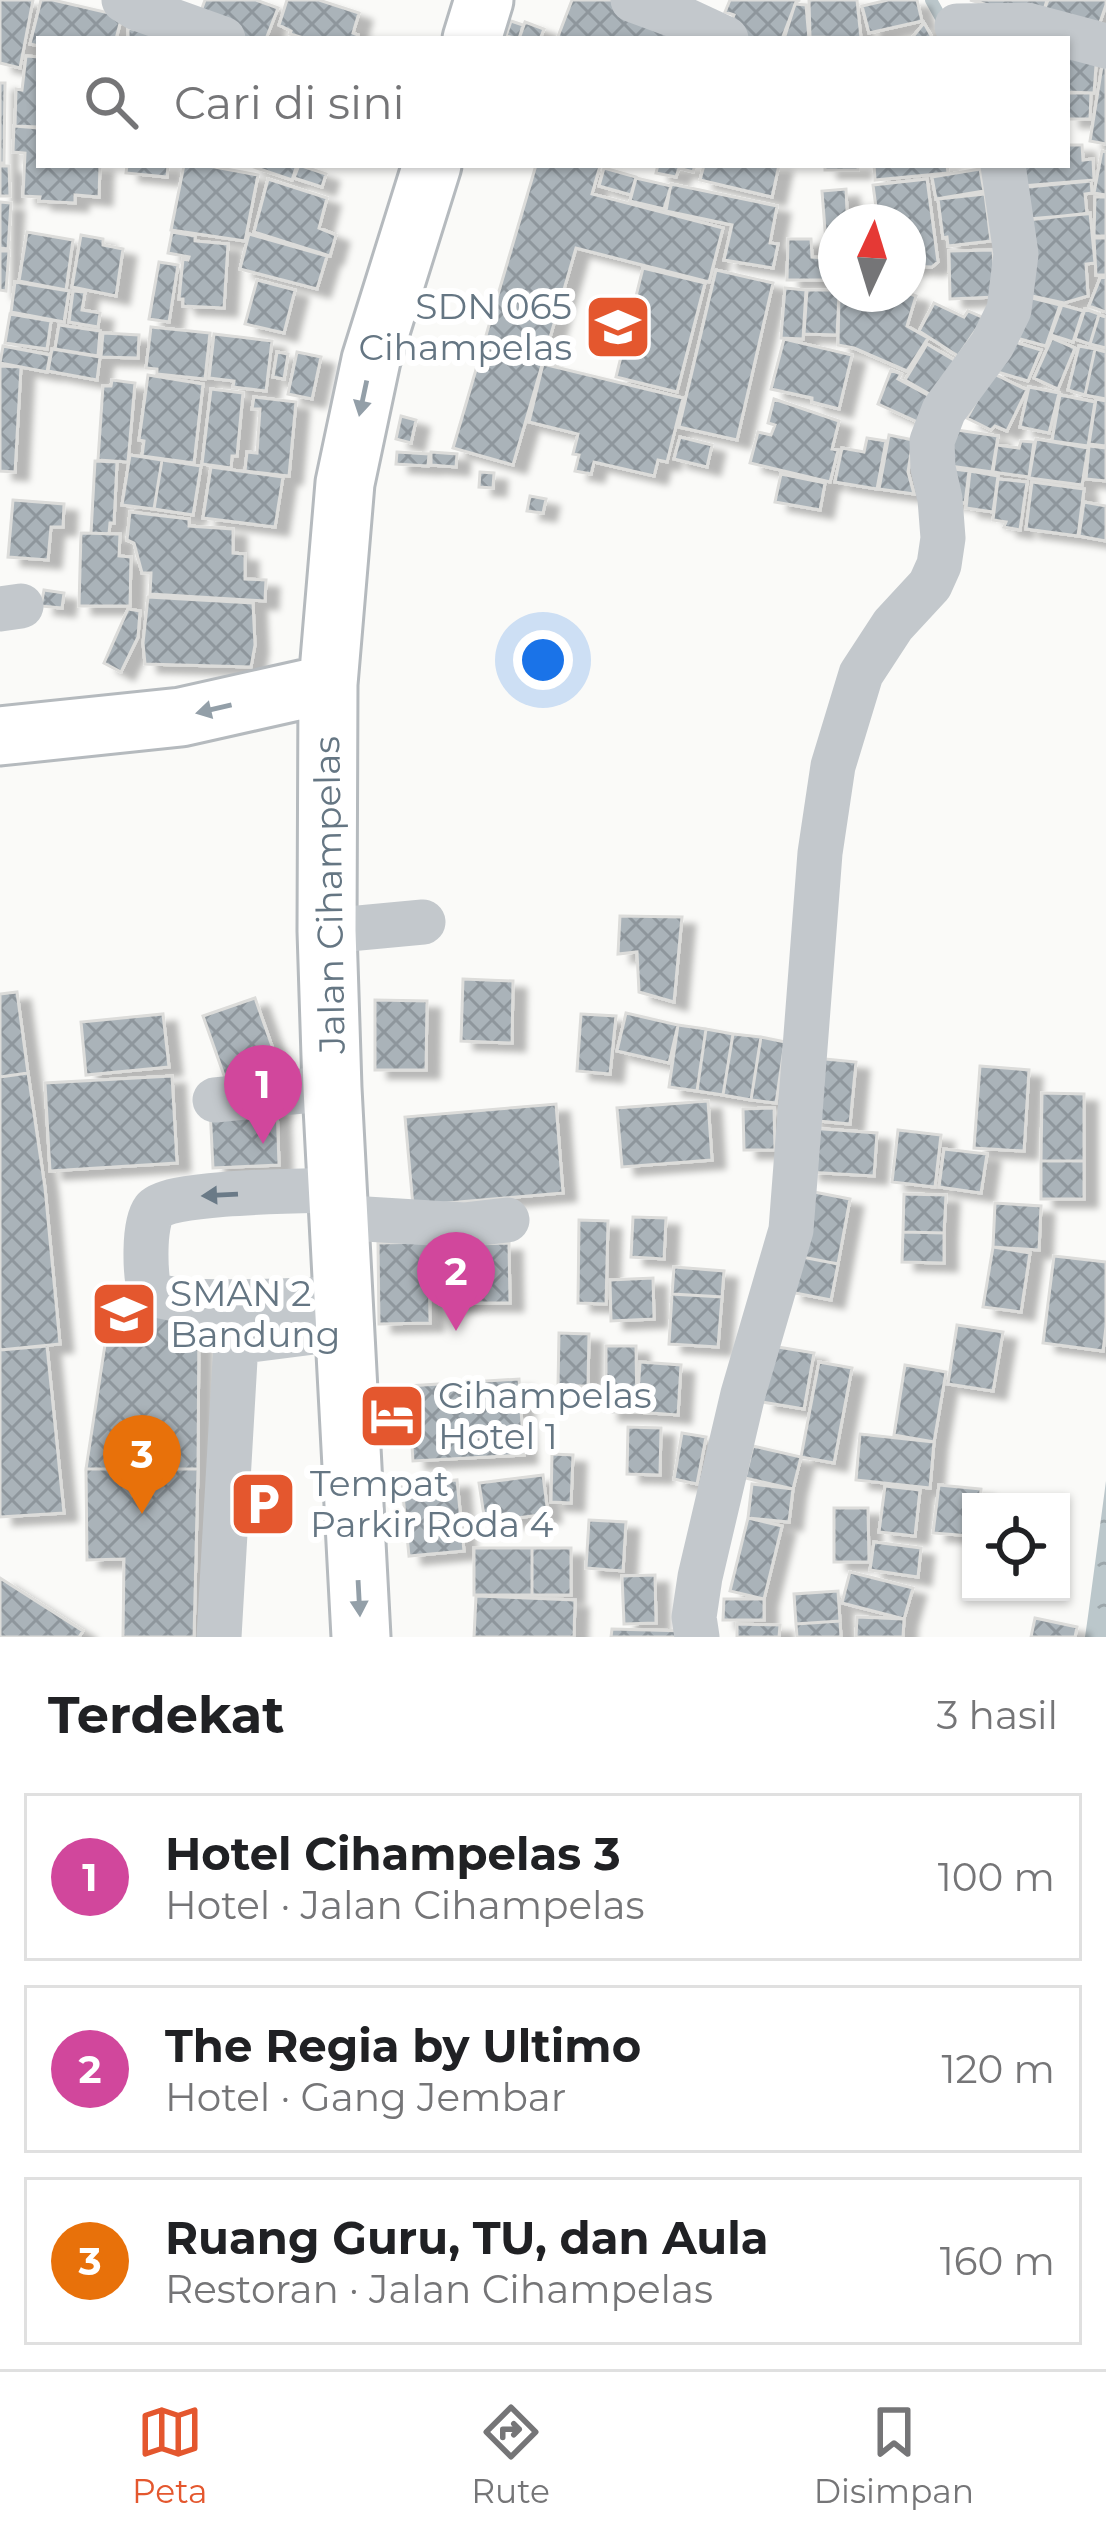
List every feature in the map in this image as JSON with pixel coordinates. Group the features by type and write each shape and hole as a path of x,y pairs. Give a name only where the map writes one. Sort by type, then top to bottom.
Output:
{"main road":[{"path":"473,36 484,0"},
{"name":"Jalan Cihampelas","path":"361,1637 332,1088 328,684 345,483 370,361 431,168"},
{"path":"0,736 181,716 328,684"}],"street":[{"path":"124,0 215,36"},
{"path":"633,0 720,36"},
{"path":"956,28 1028,25 1069,36"},
{"path":"1070,36 1106,46"},
{"path":"697,1637 694,1617 700,1576 743,1394 791,1230 820,853 832,766 861,674 893,625 930,585 939,565 943,538 932,441 944,410 992,345 1009,310 1016,254 1003,168"},
{"path":"327,932 423,922"},
{"path":"215,1100 332,1088"},
{"path":"344,1313 160,1299 150,1292 146,1280 152,1212 163,1202 190,1197 338,1205 366,1219 464,1225 507,1220"},
{"path":"219,1637 236,1342 344,1313"}],"water":[{"path":"1106,1481 1106,1637 1085,1637 1088,1616"}],"building":[{"path":"0,0 33,0 20,68 0,63"},
{"path":"41,0 122,16 117,36 36,36 36,45 30,44"},
{"path":"205,0 256,0 278,8 267,36 238,36 197,22"},
{"path":"287,0 319,0 359,13 353,33 358,36 297,36 279,25"},
{"path":"572,0 612,0 690,36 558,36"},
{"path":"730,0 800,0 783,36 725,36 734,15 725,12"},
{"path":"809,0 857,0 861,36 810,36"},
{"path":"917,0 922,21 869,33 862,6"},
{"path":"970,0 1047,0 1041,20"},
{"path":"1048,0 1106,0 1106,5 1098,28 1043,13"},
{"path":"795,4 806,5 809,36 785,36"},
{"path":"511,21 523,25 520,36 506,36"},
{"path":"525,22 544,29 541,36 520,36"},
{"path":"924,23 931,36 913,36"},
{"path":"128,28 167,36 128,36"},
{"path":"1070,48 1097,52 1094,93 1070,92"},
{"path":"26,56 36,57 36,127 15,126 16,89 22,90"},
{"path":"1106,60 1106,144 1090,141"},
{"path":"0,83 5,83 4,163 0,163"},
{"path":"1070,93 1091,93 1090,119 1070,119"},
{"path":"14,126 36,128 36,168 100,168 99,197 75,195 75,203 23,196 25,153 13,152"},
{"path":"1070,145 1082,145 1083,160 1093,159 1094,180 1022,186 1024,168 1070,168"},
{"path":"1102,151 1106,152 1106,195 1094,193"},
{"path":"0,166 9,166 10,196 0,196"},
{"path":"127,168 168,168 167,177 126,173"},
{"path":"183,168 258,175 245,241 171,230"},
{"path":"257,168 296,168 292,180"},
{"path":"298,168 326,174 322,187 294,178"},
{"path":"535,168 599,168 592,194 723,228 709,282 576,248 513,465 453,448"},
{"path":"604,168 636,177 631,195 599,186"},
{"path":"657,168 679,168 676,177 656,173"},
{"path":"703,168 778,168 772,197 700,180"},
{"path":"874,168 947,168 948,173 875,180"},
{"path":"980,169 984,191 936,199 932,177"},
{"path":"636,178 671,186 664,209 630,201"},
{"path":"268,179 327,198 319,228 336,235 330,256 254,232"},
{"path":"927,179 938,262 932,267 926,267 926,204 876,204 873,185"},
{"path":"1091,181 1092,193 1085,194 1087,214 1028,219 1017,188"},
{"path":"671,184 777,206 770,243 778,244 773,268 724,260 732,225 666,211"},
{"path":"846,189 847,204 823,204 822,191"},
{"path":"985,194 991,241 948,246 938,199"},
{"path":"1095,197 1106,197 1106,236 1094,236"},
{"path":"0,202 11,203 8,249 0,248"},
{"path":"1090,213 1095,263 1086,264 1088,296 1064,303 1023,294 1028,220"},
{"path":"27,232 73,240 66,290 19,281"},
{"path":"172,232 195,236 195,241 228,244 224,308 183,306 179,299 183,259 189,257 168,253"},
{"path":"249,234 327,256 317,289 240,269"},
{"path":"81,235 123,249 116,296 72,287"},
{"path":"1094,238 1106,238 1106,275 1096,275"},
{"path":"788,239 811,239 812,257 818,257 818,280 787,280"},
{"path":"993,250 996,297 950,299 949,251"},
{"path":"0,251 9,251 6,291 0,290"},
{"path":"159,262 178,265 169,322 149,319"},
{"path":"643,268 705,283 677,392 616,377"},
{"path":"716,270 773,283 737,440 679,427"},
{"path":"1101,276 1106,278 1106,312 1089,306"},
{"path":"257,280 295,290 284,333 245,324"},
{"path":"15,282 69,291 64,322 11,312"},
{"path":"785,288 806,290 803,339 781,338"},
{"path":"807,290 818,290 818,312 838,312 837,335 804,334"},
{"path":"73,291 85,292 82,310 100,313 98,327 69,322"},
{"path":"1024,296 1060,305 1046,346 1009,336"},
{"path":"934,303 964,317 968,311 984,318 958,356 919,331"},
{"path":"1062,305 1083,311 1073,342 1051,335"},
{"path":"1085,309 1099,314 1090,344 1075,339"},
{"path":"839,312 911,312 907,326 928,338 907,371 838,345"},
{"path":"10,314 51,321 47,349 5,343"},
{"path":"1099,315 1106,317 1106,348 1090,344"},
{"path":"59,325 100,331 98,356 55,349"},
{"path":"151,327 210,333 205,379 157,374 157,369 146,368"},
{"path":"103,333 139,335 138,358 101,357"},
{"path":"214,334 272,341 266,391 209,378"},
{"path":"1052,338 1075,348 1058,389 1034,378"},
{"path":"784,339 852,355 839,409 771,389"},
{"path":"1005,339 1041,350 1028,381 991,370"},
{"path":"927,344 959,363 933,396 905,380"},
{"path":"3,346 50,355 47,372 0,363"},
{"path":"1079,346 1095,349 1085,395 1068,390"},
{"path":"52,349 100,357 97,380 48,371"},
{"path":"1095,349 1106,352 1106,399 1085,395"},
{"path":"277,352 288,354 284,379 273,377"},
{"path":"297,352 321,357 312,399 288,394"},
{"path":"543,364 683,398 667,462 658,460 654,476 594,462 591,474 575,471 578,434 529,422"},
{"path":"0,366 21,367 15,472 0,471"},
{"path":"891,370 901,374 898,379 933,398 920,423 878,404"},
{"path":"992,373 1027,390 1007,431 995,426 991,430 967,418"},
{"path":"148,375 203,384 194,463 142,456 144,441 139,440"},
{"path":"112,380 135,383 128,462 98,460 103,386 111,386"},
{"path":"1029,387 1059,393 1049,433 1020,427"},
{"path":"211,389 243,393 237,456 232,456 231,468 202,464"},
{"path":"1060,395 1095,402 1088,446 1052,441"},
{"path":"254,397 296,402 289,476 245,471 247,452 257,453 260,409 252,409"},
{"path":"774,399 839,421 830,482 750,463 758,432 771,435 775,425 768,423"},
{"path":"1096,399 1106,401 1106,446 1089,444"},
{"path":"401,416 416,420 411,443 396,439"},
{"path":"950,429 998,436 992,472 943,465"},
{"path":"889,435 913,440 908,472 914,494 879,489"},
{"path":"680,437 712,445 707,467 674,459"},
{"path":"867,438 886,441 877,489 835,482 842,448 864,452"},
{"path":"1036,439 1088,448 1082,485 1029,478"},
{"path":"1021,441 1034,442 1029,477 993,472 997,445 1019,448"},
{"path":"1089,446 1106,448 1106,481 1086,479"},
{"path":"397,452 429,454 428,466 396,464"},
{"path":"431,452 457,454 456,467 431,465"},
{"path":"130,455 162,460 154,509 122,505"},
{"path":"162,460 201,466 193,515 154,509"},
{"path":"95,461 117,462 114,523 110,523 109,534 91,533"},
{"path":"211,467 283,477 275,527 203,518"},
{"path":"939,467 969,471 965,503 946,500"},
{"path":"970,471 998,476 993,512 966,508"},
{"path":"480,472 494,473 493,488 479,487"},
{"path":"781,474 825,483 820,510 775,502"},
{"path":"998,479 1027,482 1020,530 993,520"},
{"path":"1032,482 1084,489 1078,536 1026,529"},
{"path":"530,496 546,499 543,513 527,511"},
{"path":"13,500 64,504 63,527 51,527 48,560 8,557"},
{"path":"1084,502 1106,506 1106,541 1079,536"},
{"path":"130,512 189,519 189,526 233,529 233,553 245,554 245,579 266,580 265,601 150,594 151,573 142,573 134,543 127,540"},
{"path":"81,533 120,534 119,556 131,557 130,606 79,606"},
{"path":"44,590 64,593 62,608 41,606"},
{"path":"148,597 253,603 251,667 145,664"},
{"path":"128,609 140,611 138,637 121,672 104,663"},
{"path":"620,916 682,917 674,1002 639,992 637,952 618,954"},
{"path":"463,979 513,981 512,1043 461,1041"},
{"path":"17,992 28,1073 0,1077 0,994"},
{"path":"255,998 278,1063 226,1081 203,1016"},
{"path":"375,1000 427,1001 426,1070 375,1070"},
{"path":"626,1013 678,1025 669,1063 617,1051"},
{"path":"163,1014 169,1067 86,1075 81,1022"},
{"path":"581,1014 616,1016 610,1074 577,1071"},
{"path":"678,1025 706,1029 697,1091 669,1087"},
{"path":"706,1029 733,1034 723,1095 697,1091"},
{"path":"733,1034 761,1037 751,1100 723,1095"},
{"path":"761,1037 785,1042 776,1103 751,1100"},
{"path":"815,1058 856,1062 850,1124 808,1120"},
{"path":"980,1066 1029,1070 1024,1151 974,1148"},
{"path":"28,1073 60,1344 0,1350 0,1077"},
{"path":"172,1076 177,1163 50,1171 45,1083"},
{"path":"1042,1093 1084,1094 1084,1161 1041,1161"},
{"path":"708,1101 712,1160 622,1167 617,1108"},
{"path":"556,1104 563,1193 413,1206 405,1117"},
{"path":"277,1105 279,1165 213,1168 210,1108"},
{"path":"774,1108 775,1150 744,1150 743,1109"},
{"path":"810,1128 877,1133 874,1176 807,1172"},
{"path":"898,1130 941,1135 935,1187 892,1182"},
{"path":"944,1149 987,1154 981,1193 939,1187"},
{"path":"1041,1161 1084,1161 1084,1199 1041,1199"},
{"path":"809,1191 850,1199 838,1264 797,1256"},
{"path":"904,1194 946,1195 944,1233 903,1232"},
{"path":"995,1203 1041,1206 1039,1250 993,1247"},
{"path":"633,1217 666,1218 664,1259 631,1257"},
{"path":"579,1220 608,1221 606,1304 578,1303"},
{"path":"903,1232 944,1233 944,1263 902,1262"},
{"path":"429,1242 430,1323 379,1324 378,1243"},
{"path":"509,1243 510,1303 475,1303 474,1244"},
{"path":"439,1244 474,1244 475,1303 440,1304"},
{"path":"993,1247 1030,1253 1021,1312 983,1307"},
{"path":"797,1256 838,1264 831,1300 790,1292"},
{"path":"1054,1256 1106,1262 1103,1351 1043,1343"},
{"path":"674,1267 724,1271 722,1297 672,1294"},
{"path":"653,1278 654,1319 611,1321 610,1280"},
{"path":"672,1294 722,1297 718,1347 669,1344"},
{"path":"110,1312 199,1313 198,1469 86,1469"},
{"path":"957,1325 1003,1332 993,1391 948,1384"},
{"path":"559,1333 589,1334 588,1386 558,1386"},
{"path":"47,1346 64,1513 0,1517 0,1350"},
{"path":"606,1346 636,1346 637,1412 606,1412"},
{"path":"772,1346 814,1353 804,1409 762,1402"},
{"path":"640,1362 681,1365 678,1415 637,1412"},
{"path":"819,1362 852,1368 834,1463 801,1457"},
{"path":"905,1365 946,1372 934,1442 894,1435"},
{"path":"519,1379 524,1455 413,1461 408,1386"},
{"path":"628,1427 661,1428 660,1475 627,1474"},
{"path":"682,1433 706,1437 697,1484 674,1479"},
{"path":"860,1434 934,1442 930,1488 856,1480"},
{"path":"753,1446 801,1457 793,1489 745,1478"},
{"path":"552,1454 573,1455 571,1503 551,1502"},
{"path":"86,1469 198,1469 194,1637 123,1637 124,1559 87,1560"},
{"path":"543,1475 548,1514 485,1522 479,1483"},
{"path":"457,1480 464,1551 409,1556 402,1485"},
{"path":"752,1484 793,1489 789,1522 748,1518"},
{"path":"939,1485 981,1489 981,1493 962,1493 962,1535 933,1533"},
{"path":"885,1486 920,1490 915,1536 879,1532"},
{"path":"834,1508 868,1508 869,1562 834,1562"},
{"path":"748,1518 782,1526 764,1599 730,1591"},
{"path":"589,1520 626,1522 623,1571 586,1568"},
{"path":"874,1542 921,1548 918,1577 870,1570"},
{"path":"474,1548 532,1548 532,1595 474,1595"},
{"path":"532,1548 571,1548 571,1595 532,1595"},
{"path":"850,1572 913,1588 904,1619 842,1603"},
{"path":"655,1575 656,1623 624,1624 622,1576"},
{"path":"0,1578 83,1631 79,1637 0,1637"},
{"path":"838,1591 840,1621 796,1624 794,1594"},
{"path":"476,1596 575,1600 574,1637 474,1637"},
{"path":"724,1599 764,1599 764,1620 723,1620"},
{"path":"857,1617 904,1619 903,1637 856,1637"},
{"path":"1035,1618 1077,1627 1075,1637 1031,1637"},
{"path":"840,1621 841,1637 797,1637 796,1624"},
{"path":"737,1624 780,1625 779,1637 737,1637"},
{"path":"612,1629 686,1631 686,1637 611,1637"}],"waterway":[{"path":"931,0 946,27"}],"place":[{"name":"SDN 065 Cihampelas","path":"618,327"},
{"name":"Hotel Cihampelas 3","path":"263,1144"},
{"name":"SMAN 2 Bandung","path":"124,1314"},
{"name":"The Regia by Ultimo","path":"456,1331"},
{"name":"Cihampelas Hotel 1","path":"392,1416"},
{"name":"Tempat Parkir Roda 4","path":"263,1504"},
{"name":"Ruang Guru, TU, dan Aula","path":"142,1514"}]}
